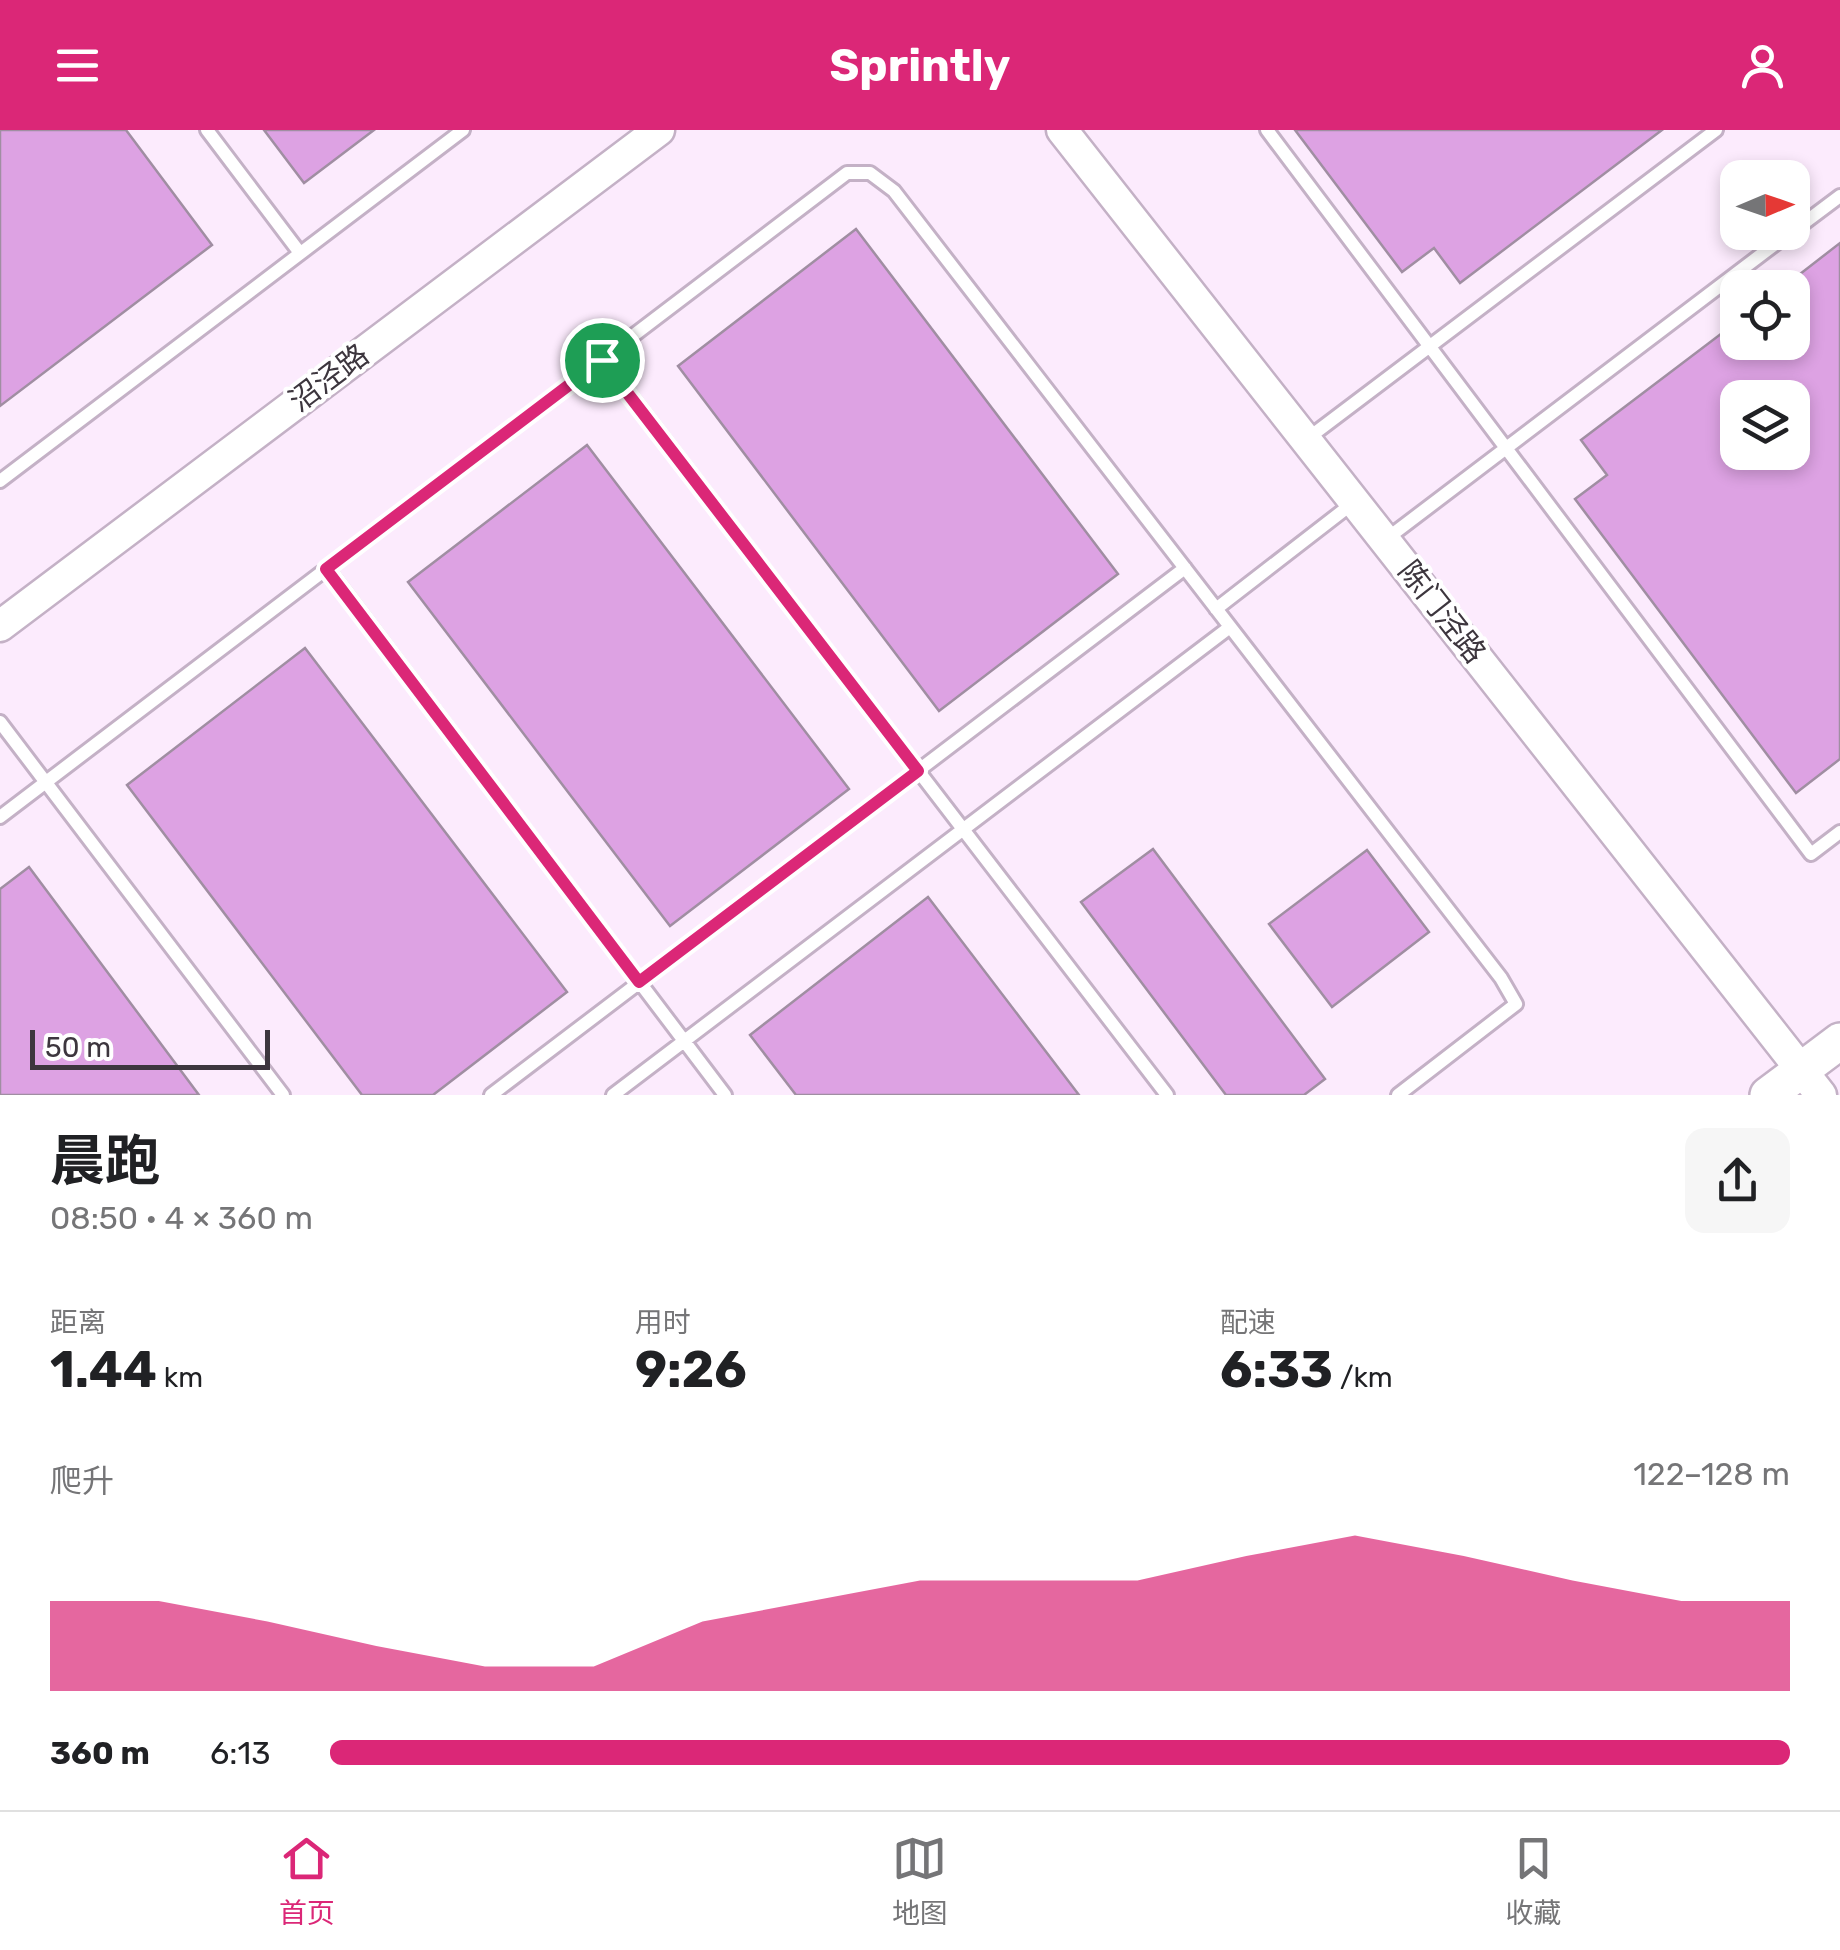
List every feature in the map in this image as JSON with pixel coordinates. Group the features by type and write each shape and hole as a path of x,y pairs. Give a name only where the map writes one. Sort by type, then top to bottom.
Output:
{"main road":[{"path":"1768,1095 1811,1082 1840,1041"}],"street":[{"name":"沼泾路","path":"0,626 658,130"},
{"name":"陈门泾路","path":"1062,130 1811,1082"}],"lane":[{"path":"207,130 300,254"},
{"path":"0,480 463,130"},
{"path":"1267,130 1811,854 1840,832"},
{"path":"1306,440 1716,130"},
{"path":"0,817 848,174 870,172 894,192 1501,978 1516,1004 1398,1095"},
{"path":"1810,218 1840,196"},
{"path":"1385,540 1768,250"},
{"path":"602,360 1167,1095"},
{"path":"1216,608 1354,502"},
{"path":"491,1095 1185,568"},
{"path":"326,569 725,1095"},
{"path":"613,1095 1230,627"},
{"path":"0,722 283,1095"}],"building":[{"path":"0,130 126,130 212,245 0,406"},
{"path":"264,130 374,130 304,183"},
{"path":"1295,130 1662,130 1460,283 1434,248 1402,272"},
{"path":"856,229 1118,574 939,711 678,366"},
{"path":"1840,243 1840,759 1796,793 1575,499 1607,475 1581,440 1720,335 1720,360 1810,360 1810,270 1805,270"},
{"path":"587,445 849,789 670,926 408,582"},
{"path":"305,648 567,992 433,1095 362,1095 127,785"},
{"path":"1153,849 1325,1079 1304,1095 1226,1095 1081,902"},
{"path":"1367,850 1429,932 1332,1007 1269,924"},
{"path":"29,867 199,1095 0,1095 0,889"},
{"path":"928,897 1079,1095 796,1095 750,1035"}],"route":[{"path":"602,360 918,771 639,982 326,569 602,360"}]}
